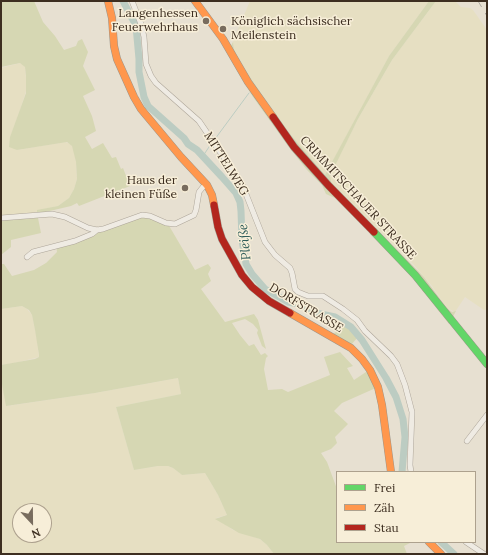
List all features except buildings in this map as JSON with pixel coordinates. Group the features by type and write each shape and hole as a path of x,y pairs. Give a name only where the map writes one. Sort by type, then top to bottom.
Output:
{"street":[{"name":"DORFSTRASSE","path":"108,1 112,18 114,46 117,59 139,106 182,158 207,185 212,195 218,227 222,239 242,275 252,287 269,301 351,348 365,362 378,387 383,409 391,471"},
{"name":"MITTELWEG","path":"132,1 141,24 144,37 146,64 151,76 156,83 199,121 242,184 265,242 275,255 290,268 298,292 308,296 323,296 343,309 357,320 365,331 397,364 405,385 412,412 410,471"},
{"name":"CRIMMITSCHAUER STRASSE","path":"195,1 223,39 248,82 303,158 416,275 484,355 487,364"},
{"path":"1,218 52,214 65,217 88,228 97,230 142,215 150,216 166,224 173,224 181,222 195,213 199,192 207,185"},
{"path":"27,256 33,252 75,241 92,234 97,230"},
{"path":"467,441 487,415"},
{"path":"430,543 441,554"},
{"path":"468,543 484,554"}],"shaded area":[{"path":"250,1 429,1 389,56 326,174 323,174 285,128 248,75 234,50 233,42"},
{"path":"436,1 455,1 461,7 470,8 487,30 487,309 484,310 465,297 455,312 447,308 432,286 414,265 331,182 330,179 331,173 358,119 392,60"},
{"path":"20,63 25,67 27,88 10,138 17,150 65,142 71,144 74,150 77,179 69,198 58,206 33,213 1,216 1,68"},
{"path":"22,306 32,315 39,357 1,365 1,309"},
{"path":"178,378 181,394 116,407 134,470 168,466 182,475 205,473 218,495 227,515 216,518 233,530 260,539 274,554 1,554 1,379 7,406 95,393"}],"green space":[{"path":"1,1 34,1 43,22 64,50 76,46 78,41 82,39 88,52 83,66 95,90 83,96 92,116 96,131 85,137 92,149 103,143 112,158 116,157 121,169 123,168 130,186 79,206 77,203 71,206 37,214 37,210 58,206 69,198 77,179 76,162 72,146 67,142 17,150 9,147 10,137 26,93 26,76 25,67 20,63 1,67"},
{"path":"429,1 436,1 392,60 358,119 330,176 331,182 424,277 447,308 452,312 456,311 449,324 408,272 335,198 326,194 322,185 307,170 288,146 253,97 227,53 233,42 234,50 243,67 260,92 285,128 325,175 389,56"},
{"path":"142,216 168,224 195,270 208,264 211,268 208,274 211,281 201,289 225,322 254,314 258,320 266,349 262,346 257,333 258,330 253,324 245,319 232,323 249,346 254,344 261,355 265,353 268,356 266,358 264,369 268,390 282,389 288,392 330,375 324,357 340,352 353,366 347,368 354,380 369,370 378,387 342,403 334,411 348,424 335,437 337,443 331,449 321,453 327,462 336,486 336,543 410,543 404,546 407,554 274,554 260,539 239,533 215,519 227,515 218,495 205,473 182,475 168,466 134,470 116,407 181,394 178,378 95,393 6,406 1,379 1,365 35,359 39,357 39,355 32,315 29,310 22,306 1,309 1,264 4,264 12,276 34,270 46,263 57,252 56,246"},
{"path":"38,218 41,233 11,240 11,247 1,255 1,220"},
{"path":"344,326 358,337 351,345 333,334"}],"waterway":[{"name":"Pleiße","path":"123,1 136,26 139,72 144,97 148,106 184,138 188,144 197,150 236,193 240,202 242,240 246,264 252,274 265,289 288,302 299,304 316,313 335,317 351,327 362,340 386,378 396,397 403,419 405,437 402,471"},
{"path":"215,139 249,93"},
{"path":"203,156 211,144"},
{"name":"Pleiße","path":"442,543 454,554"}],"railway":[{"path":"478,1 487,16"}],"traffic: fast":[{"path":"374,232 415,275 487,364"}],"traffic: slow":[{"path":"108,1 112,18 114,46 117,59 134,97 141,109 181,157 207,185 212,195 214,205"},
{"path":"195,1 223,39 248,82 273,117"},
{"path":"290,313 351,348 370,370 378,387 382,405 391,471"},
{"path":"430,543 441,554"}],"traffic: jam":[{"path":"273,117 294,147 328,185 374,232"},
{"path":"214,205 222,239 242,275 252,287 269,301 290,313"}],"place":[{"name":"Langenhessen Feuerwehrhaus","path":"206,21"},
{"name":"Königlich sächsischer Meilenstein","path":"223,29"},
{"name":"Haus der kleinen Füße","path":"185,188"}]}
